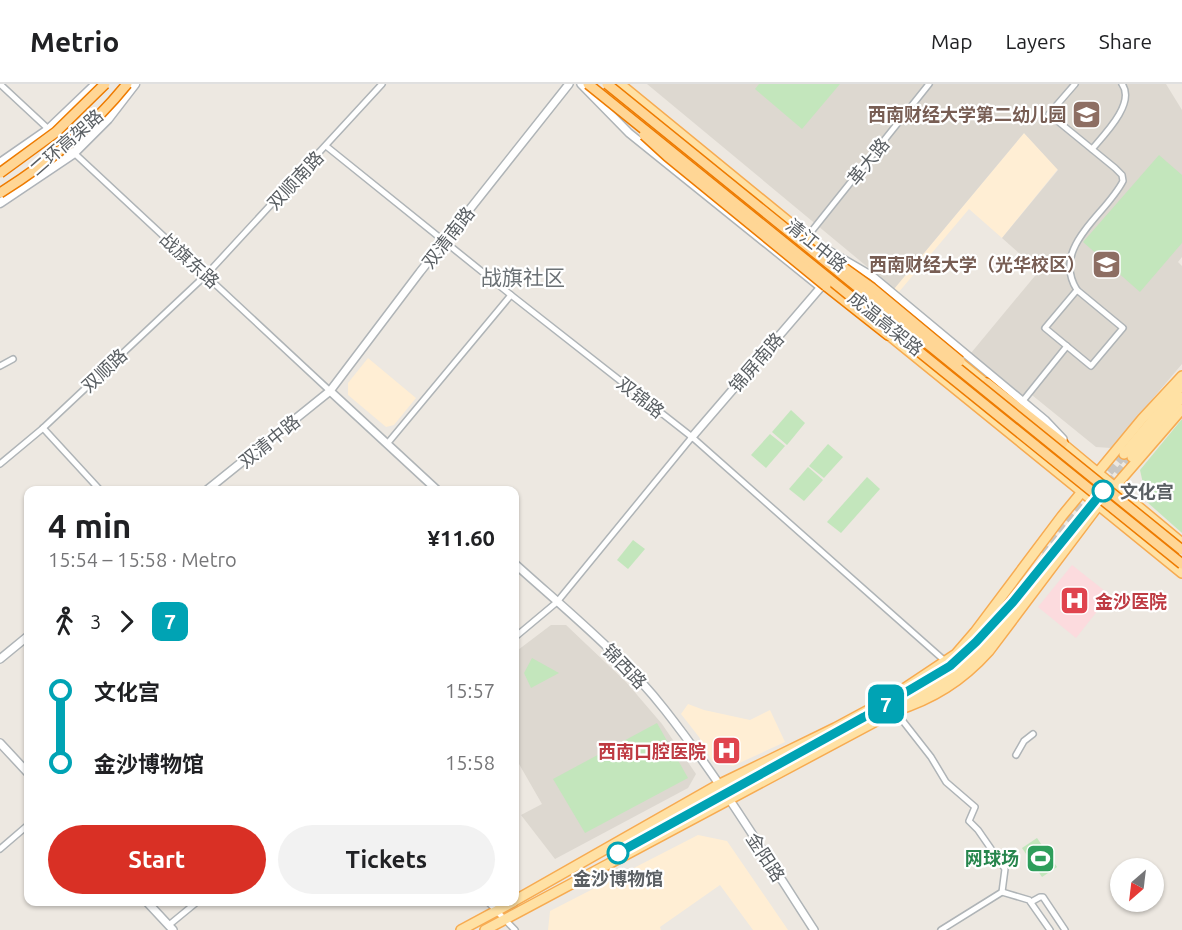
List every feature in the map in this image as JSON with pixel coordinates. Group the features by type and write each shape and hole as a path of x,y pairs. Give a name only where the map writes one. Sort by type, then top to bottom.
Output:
{"highway":[{"name":"二环高架路","path":"0,173 56,132 105,84"},
{"name":"二环高架路","path":"0,193 81,134 127,84"},
{"name":"成温高架路","path":"588,84 1182,564"},
{"name":"成温高架路","path":"607,84 806,239 1182,550"},
{"path":"598,92 667,156 824,287 888,335"},
{"path":"806,239 872,288 1063,443"}],"main road":[{"path":"0,163 49,129 96,84"},
{"path":"0,203 73,154 108,119 135,84"},
{"name":"清江中路","path":"582,84 826,279 888,335 1182,573"},
{"name":"清江中路","path":"620,84 806,239 1022,414 1063,443 1182,543"},
{"path":"887,700 956,654 1062,516 1142,418 1182,376"},
{"path":"1182,385 1127,456 1182,397"},
{"path":"895,711 937,695 952,686 975,666 1098,506 1182,409"},
{"path":"486,930 895,711 947,680 969,661 997,628 1045,555 966,652 923,684 718,785 519,898"},
{"path":"461,930 506,906"}],"street":[{"name":"战旗东路","path":"0,84 73,154 207,274 330,391"},
{"name":"双顺南路","path":"207,274 382,84"},
{"name":"双清南路","path":"330,391 569,84"},
{"name":"清江中路","path":"582,84 629,133 824,287"},
{"name":"革大路","path":"806,239 929,84"},
{"path":"1075,84 1049,114 1122,175 1123,181 1074,245 1070,258 1072,283 1077,290 1123,328 1091,366 1045,328 1077,290"},
{"path":"1092,150 1112,125 1125,103 1127,94 1122,84"},
{"name":"双锦路","path":"326,146 692,437 945,662"},
{"path":"806,239 872,276 1045,420 1088,464"},
{"name":"双顺路","path":"0,464 43,428 207,274"},
{"name":"锦屏南路","path":"692,437 824,287"},
{"path":"387,444 511,295"},
{"path":"1022,402 1067,346"},
{"path":"0,366 13,359"},
{"path":"330,391 431,486"},
{"name":"双清中路","path":"212,486 330,391"},
{"path":"43,428 96,486"},
{"path":"519,634 557,602 692,437"},
{"name":"锦西路","path":"519,568 603,644 664,709 718,785"},
{"path":"0,659 24,639"},
{"path":"895,711 931,757 946,782 975,807 969,821 1004,866 1002,892"},
{"path":"1016,755 1024,741 1033,734"},
{"path":"0,743 24,769"},
{"name":"金阳路","path":"718,785 814,930"},
{"path":"0,849 24,828"},
{"path":"941,930 1002,892 1026,898 1050,930"},
{"path":"1031,902 1043,897 1065,930"},
{"path":"151,906 171,928 193,906"},
{"path":"492,906 515,930"}],"shaded area":[{"name":"西南财经大学（光华校区）","path":"647,84 1166,84 1182,110 1182,257 1178,262 1182,266 1182,364 1111,448 1096,447 1027,391 1023,396 971,353 1039,271 1002,238 1058,170 1024,133 894,289"},
{"path":"1024,133 1058,169 1002,238 969,209 898,293 894,289"},
{"path":"368,358 416,398 394,425 386,427 348,395 348,383"},
{"name":"金沙医院","path":"1072,565 1110,595 1076,638 1038,607"},
{"path":"551,625 566,625 626,682 662,724 696,774 688,788 555,859 521,815 542,804 519,764 519,649"},
{"path":"688,704 704,710 750,720 770,710 785,742 733,766 712,761 699,737 681,714"},
{"path":"698,835 727,841 788,930 753,930 720,885 660,927 661,930 548,930 550,911"}],"green space":[{"path":"759,84 840,84 802,129 755,89"},
{"path":"1159,155 1182,175 1182,243 1140,292 1083,242"},
{"path":"791,410 805,423 787,445 772,432"},
{"path":"1182,419 1182,533 1147,502 1140,470"},
{"path":"770,434 785,446 766,468 751,455"},
{"path":"828,444 843,457 824,478 809,466"},
{"path":"808,467 823,480 804,501 789,489"},
{"path":"867,477 880,489 841,533 827,522"},
{"path":"633,540 645,549 628,569 617,560"},
{"path":"532,658 559,673 531,688 524,673"},
{"path":"657,723 688,778 585,833 553,779"},
{"name":"网球场","path":"1037,838 1057,867 1042,877 1022,848"}],"tunnel":[{"path":"1100,482 1124,454"},
{"path":"1048,557 1130,459"},
{"path":"1042,553 1092,493"}],"metro line":[{"name":"7","path":"618,853 864,717 950,666 1013,602 1103,491"}],"place":[{"name":"西南财经大学第二幼儿园","path":"1087,114"},
{"name":"西南财经大学（光华校区）","path":"1106,264"},
{"name":"文化宫","path":"1103,491"},
{"name":"金沙医院","path":"1074,601"},
{"name":"西南口腔医院","path":"727,751"},
{"name":"金沙博物馆","path":"618,853"},
{"name":"网球场","path":"1040,858"}],"district":[{"name":"战旗社区","path":"523,277"}]}
